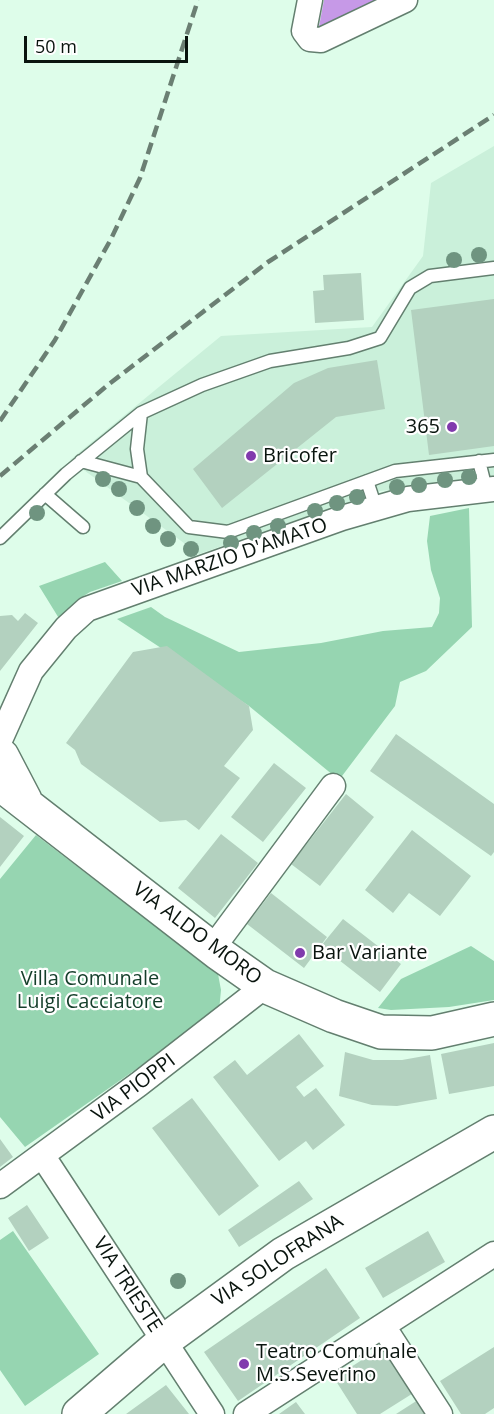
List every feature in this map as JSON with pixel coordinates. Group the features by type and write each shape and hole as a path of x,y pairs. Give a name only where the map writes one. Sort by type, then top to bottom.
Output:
{"street":[{"path":"310,0 304,31 310,39 321,40 405,0"},
{"name":"VIA MARZIO D'AMATO","path":"5,764 7,712 31,671 66,628 87,609 376,508 408,499 490,489"},
{"name":"VIA ALDO MORO","path":"5,764 212,948 265,986 334,1016 381,1032 432,1033 494,1019"},
{"path":"212,948 333,786"},
{"name":"VIA PIOPPI","path":"0,1186 265,986"},
{"name":"VIA SOLOFRANA","path":"80,1414 164,1341 283,1254 494,1132"},
{"name":"VIA TRIESTE","path":"42,1155 212,1414"},
{"path":"246,1414 494,1254"},
{"path":"383,1326 440,1414"}],"lane":[{"path":"0,538 81,461 141,413 202,385 270,361 349,348 380,338 410,288 430,276 494,268"},
{"path":"141,413 137,449 141,477"},
{"path":"81,461 141,477 189,527 228,532 395,471 494,460"},
{"path":"479,461 490,489"},
{"path":"367,481 376,508"},
{"path":"45,494 83,527"},
{"path":"283,512 296,535"}],"shaded area":[{"path":"324,0 394,0 318,32"},
{"path":"494,146 494,478 380,491 199,554 70,460 221,336 372,327 423,256 431,183"}],"green space":[{"path":"469,508 472,627 426,671 400,682 395,706 339,780 249,706 117,619 151,607 165,617 239,652 321,643 383,631 432,627 439,613 440,598 431,570 427,541 430,516"},
{"path":"105,562 122,581 90,592 77,600 60,620 39,586"},
{"name":"Villa Comunale Luigi Cacciatore","path":"36,835 218,974 221,990 219,1011 25,1147 0,1117 0,879"},
{"path":"471,946 494,961 494,1000 449,1007 391,1010 378,1008 401,979"},
{"path":"13,1231 99,1354 25,1406 0,1370 0,1240"}],"building":[{"path":"361,273 364,320 315,323 313,291 324,290 323,275"},
{"path":"494,299 494,446 429,455 411,310"},
{"path":"377,360 385,409 336,417 222,508 193,469 294,383 328,368"},
{"path":"25,613 38,623 0,671 0,616 12,615 18,621"},
{"path":"167,646 249,706 253,730 224,766 240,778 199,830 186,820 160,822 81,764 75,750 66,743 133,652"},
{"path":"396,734 494,804 494,852 491,856 370,771"},
{"path":"274,763 306,788 263,842 231,817"},
{"path":"346,794 374,817 320,886 291,864"},
{"path":"0,817 24,836 0,867"},
{"path":"412,830 471,876 440,916 409,893 393,913 365,890"},
{"path":"221,834 258,863 215,918 178,888"},
{"path":"271,893 327,937 304,968 247,924"},
{"path":"343,919 401,964 380,992 321,946"},
{"path":"299,1034 324,1066 296,1087 304,1097 316,1088 345,1125 313,1150 306,1141 279,1161 213,1077 235,1060 247,1075"},
{"path":"494,1043 494,1086 449,1094 441,1054"},
{"path":"345,1052 373,1060 402,1060 430,1055 437,1099 397,1106 372,1105 339,1096"},
{"path":"192,1098 259,1186 219,1216 152,1128"},
{"path":"0,1139 13,1157 0,1167"},
{"path":"299,1181 313,1199 239,1247 228,1230"},
{"path":"27,1205 49,1238 29,1251 8,1218"},
{"path":"428,1231 445,1262 383,1298 365,1268"},
{"path":"326,1268 360,1318 238,1401 204,1352"},
{"path":"385,1345 415,1392 380,1414 357,1414 334,1378"},
{"path":"494,1347 494,1408 485,1414 461,1414 440,1381"},
{"path":"166,1385 189,1414 126,1414"},
{"path":"421,1398 431,1414 396,1414"},
{"path":"296,1402 305,1414 279,1414"}],"railway":[{"path":"0,421 55,340 111,239 140,178 198,0"},
{"path":"0,476 109,384 268,262 494,115"}],"place":[{"name":"365","path":"452,427"},
{"name":"Bricofer","path":"251,456"},
{"name":"Bar Variante","path":"300,953"},
{"name":"Teatro Comunale M.S.Severino","path":"244,1364"}]}
